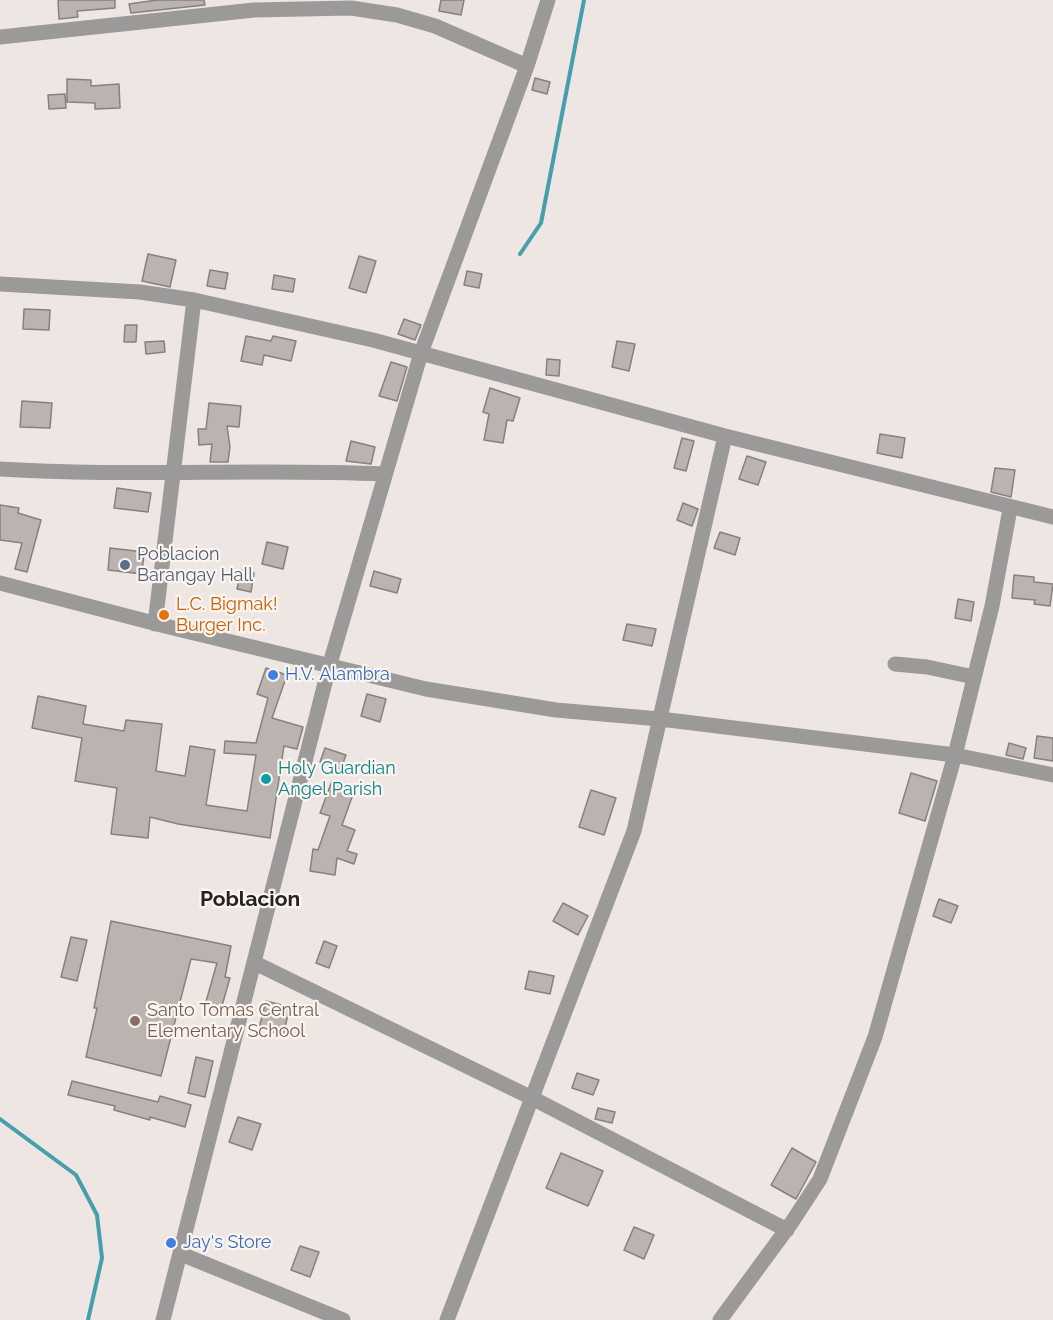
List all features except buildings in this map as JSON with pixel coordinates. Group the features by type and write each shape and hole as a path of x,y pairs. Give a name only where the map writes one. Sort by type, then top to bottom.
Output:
{"street":[{"path":"163,1320 329,667 385,474 421,353 527,66 548,0"},
{"path":"0,37 254,10 351,8 397,15 435,26 527,66"},
{"path":"0,284 140,292 194,300 421,353 725,436 1010,509 1053,517"},
{"path":"155,624 194,300"},
{"path":"447,1320 634,831 725,436"},
{"path":"0,470 67,474 260,470 385,474"},
{"path":"720,1320 787,1230 826,1165 875,1037 975,677 992,606 1010,509"},
{"path":"0,585 426,689 555,710 660,719 955,755 1053,775"},
{"path":"895,664 927,667 975,677"},
{"path":"255,963 532,1098 787,1230"},
{"path":"181,1254 343,1320"}],"waterway":[{"path":"520,254 541,223 584,0"},
{"path":"0,1119 76,1175 97,1215 102,1258 88,1320"}],"place":[{"name":"Poblacion Barangay Hall","path":"125,565"},
{"name":"L.C. Bigmak! Burger Inc.","path":"164,615"},
{"name":"H.V. Alambra","path":"273,675"},
{"name":"Holy Guardian Angel Parish","path":"266,779"},
{"name":"Santo Tomas Central Elementary School","path":"135,1021"},
{"name":"Jay's Store","path":"171,1243"}],"district":[{"name":"Poblacion","path":"250,900"}]}
